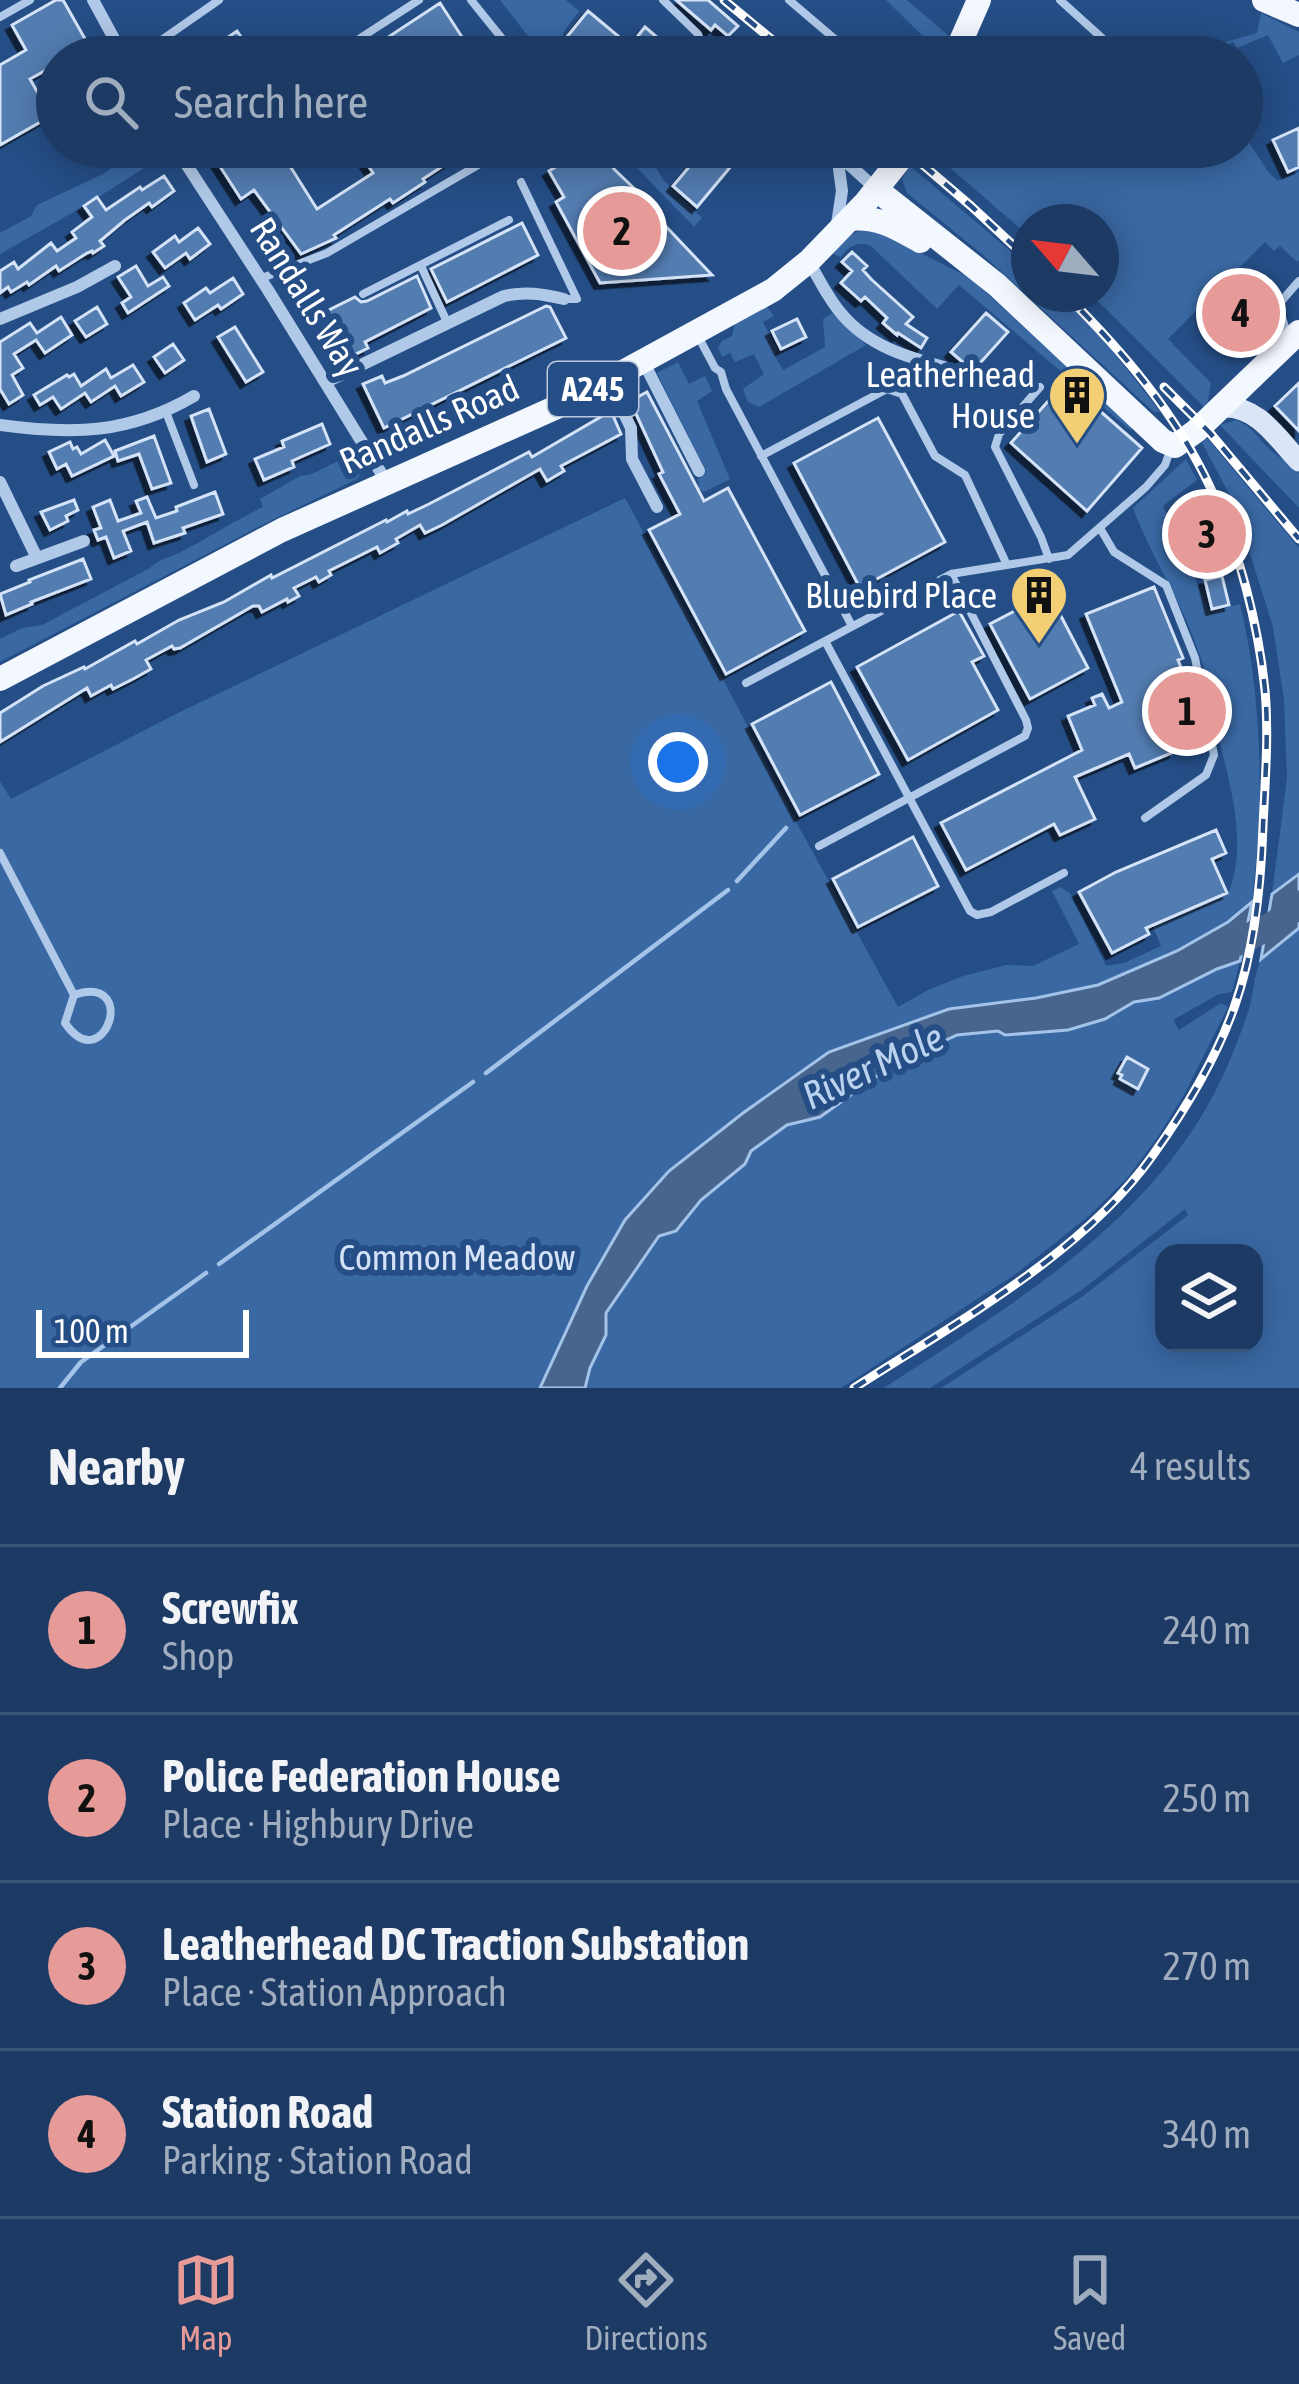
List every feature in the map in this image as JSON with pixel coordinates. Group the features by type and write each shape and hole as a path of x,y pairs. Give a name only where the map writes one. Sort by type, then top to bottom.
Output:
{"main road":[{"path":"963,36 979,0"},
{"path":"1264,0 1299,15"},
{"name":"Randalls Road","path":"0,679 241,550 568,402 772,290 809,261 894,168"},
{"path":"877,190 972,264 1172,446 1224,407 1296,339"},
{"path":"842,227 868,218 889,223 972,264"},
{"path":"1253,378 1253,413"},
{"path":"1224,407 1253,413 1299,461"}],"street":[{"path":"93,0 113,36"},
{"name":"Randalls Way","path":"194,168 386,481"},
{"path":"837,168 842,227"},
{"path":"853,168 877,190"},
{"path":"809,261 839,312 859,332 903,356 951,369"},
{"path":"0,319 115,266"},
{"path":"326,382 504,296 520,292 564,299"},
{"path":"643,361 699,471"},
{"path":"608,380 631,428 632,460 657,507"},
{"path":"0,427 69,432 118,427 166,412 194,396"},
{"path":"0,482 37,557"},
{"path":"16,566 84,541"}],"lane":[{"path":"0,17 30,0"},
{"path":"167,36 219,0"},
{"path":"363,36 419,0"},
{"path":"471,0 500,36"},
{"path":"663,0 698,36"},
{"path":"789,0 831,36"},
{"path":"1060,0 1100,36"},
{"path":"261,278 327,253 473,168"},
{"path":"521,182 578,298 564,299"},
{"path":"363,294 509,220"},
{"path":"421,266 447,323"},
{"path":"1296,339 1278,304 1299,281"},
{"path":"697,332 852,626"},
{"path":"1040,387 999,434 994,447 1048,559"},
{"path":"761,456 887,388 895,390 902,394 935,456 965,476 1007,565"},
{"path":"166,412 194,484"},
{"path":"746,683 951,574 1069,555 1160,472 1172,446"},
{"path":"1100,528 1114,552 1166,585 1195,658 1214,755 1207,775 1145,818"},
{"path":"819,847 1025,736 1028,728 951,574"},
{"path":"825,641 965,904 977,915 991,912 1064,873"},
{"path":"0,853 74,995 65,1023 73,1034 98,1037 108,1029 110,1004 100,994 74,995"}],"green space":[{"path":"500,0 566,0 579,11 563,36 528,36"},
{"path":"886,0 907,0 949,36 923,36"},
{"path":"1261,13 1299,32 1299,55 1283,63 1268,35 1246,36 1257,33"},
{"path":"1263,164 1278,181 1299,172 1299,260 1280,246 1274,251 1265,242 1168,339 1211,383 1204,407 1109,312 1119,312 1119,204 1011,204 1011,220 950,168 1263,168"},
{"path":"112,168 144,168 0,254 0,233 31,216 37,205"},
{"path":"637,168 656,168 702,218 694,227"},
{"path":"912,168 1011,252 1011,281 982,254 907,193 902,179"},
{"path":"869,227 970,278 1134,427 1130,430 959,285 937,309 871,246 858,244 841,257 833,254 841,239"},
{"path":"765,304 774,316 763,322 783,370 825,347 823,319 832,313 866,345 759,407 748,402 743,389 764,374 754,354 735,362 730,353 722,357 718,348 732,336 736,319"},
{"path":"1045,312 1077,312 1160,412 1154,412"},
{"path":"678,362 689,384 705,376 712,391 697,401 730,479 704,492 698,479 706,472 657,373"},
{"path":"1236,420 1299,473 1299,508 1220,425"},
{"path":"1207,438 1299,548 1299,874 1272,894 1287,778 1284,700 1273,627 1234,503 1202,443"},
{"path":"357,455 365,461 365,469 357,479 0,662 0,639 42,625 185,550 263,507 260,499 300,476"},
{"name":"Common Meadow","path":"1186,459 1197,480 1163,506 1210,612 1240,604 1257,715 1260,790 1252,902 1228,922 1177,951 1098,985 949,1009 829,1052 669,1171 587,1286 540,1388 0,1388 0,781 11,799 176,714 625,498 898,1007 963,976 1006,965 1033,966 1079,944 1052,891 1060,887 1070,893 1106,966 1124,963 1161,946 1153,927 1228,894 1237,852 1230,786 1201,659 1133,508"},
{"path":"1299,928 1299,1388 941,1388 1083,1296 1188,1215 1185,1209 1083,1289 930,1388 884,1388 1058,1270 1136,1200 1201,1117 1244,1023 1258,968 1275,945"},
{"path":"1240,961 1232,992 1219,994 1173,1020 1179,1030 1221,1003 1228,1007 1185,1093 1128,1177 1090,1215 1017,1273 841,1388 585,1388 606,1336 606,1313 659,1236 676,1230 701,1200 744,1164 751,1151 787,1125 820,1117 891,1066 957,1035 1068,1030 1105,1019 1134,1002 1159,998"}],"water":[{"path":"1299,874 1299,928 1261,959 1272,894"},
{"path":"1252,902 1240,961 1159,998 1134,1002 1105,1019 1068,1030 957,1035 891,1066 820,1117 787,1125 751,1151 745,1164 701,1200 676,1231 659,1236 606,1313 606,1335 585,1388 540,1388 587,1286 625,1220 669,1171 829,1052 949,1009 1098,985 1177,951 1228,922"}],"building":[{"path":"63,0 83,36 36,36 36,76 30,79 36,90 36,125 0,145 0,65 26,50 12,25"},
{"path":"676,0 708,0 738,26 728,36 715,25 711,30"},
{"path":"440,3 461,36 390,36"},
{"path":"588,11 618,36 568,36"},
{"path":"1299,128 1299,167 1288,172 1273,140"},
{"path":"221,168 291,168 317,209 373,173 370,168 440,168 393,203 390,199 334,235 336,238 301,254 254,190 241,199"},
{"path":"613,168 712,275 600,283 556,202 564,197 549,171"},
{"path":"688,168 730,168 697,207 673,186"},
{"path":"164,176 174,191 125,220 100,241 104,246 59,271 56,266 29,285 11,292 8,287 0,293 0,271 14,262 18,269 51,243 57,251 76,238 72,232 92,217 84,206 97,197 106,210"},
{"path":"522,223 538,255 447,302 431,269"},
{"path":"198,228 210,244 190,259 186,253 165,268 153,252 175,236 179,242"},
{"path":"852,252 867,266 863,270 871,279 913,317 906,324 927,338 921,348 897,335 865,297 861,301 841,283 852,271 842,262"},
{"path":"136,266 148,286 163,277 169,286 128,313 122,303 131,297 118,277"},
{"path":"417,276 431,308 365,342 368,348 348,358 321,314 355,297 367,301"},
{"path":"233,278 243,294 195,320 184,303"},
{"path":"546,306 566,338 384,428 363,384 382,376 385,383 403,376"},
{"path":"97,307 107,324 86,337 75,321"},
{"path":"986,313 1008,332 973,371 951,352"},
{"path":"61,317 72,335 45,353 36,340 14,354 23,368 12,375 23,395 9,404 0,389 0,342 30,323 37,333"},
{"path":"797,319 806,337 781,349 772,331"},
{"path":"235,327 263,372 246,382 218,337"},
{"path":"173,344 184,360 165,373 154,357"},
{"path":"133,365 144,382 121,396 115,386 91,402 85,393 61,409 53,397 40,405 34,395 67,375 74,374 81,386 106,369 111,378"},
{"name":"Leatherhead House","path":"1066,381 1142,448 1087,511 1011,443"},
{"path":"1299,383 1299,431 1275,406"},
{"path":"647,392 704,501 728,488 805,631 726,674 649,530 680,514 630,401"},
{"path":"209,409 226,454 207,462 191,416"},
{"path":"611,411 621,434 561,466 564,471 547,481 540,469 425,533 420,525 380,553 377,547 329,571 331,575 319,582 316,577 294,588 299,596 288,602 262,612 253,606 180,648 172,646 146,660 151,669 113,689 111,685 91,696 87,688 0,742 0,713 43,686 529,452 532,457"},
{"path":"878,418 945,542 860,588 794,463"},
{"path":"322,424 330,444 264,480 255,459"},
{"path":"154,436 171,483 152,489 139,454 118,461 115,451"},
{"path":"105,440 114,456 72,476 66,464 57,469 49,452 70,442 81,454"},
{"path":"215,492 223,514 154,543 147,522 123,531 131,551 114,558 106,537 98,540 94,530 101,528 93,507 110,500 118,521 141,513 136,501 147,497 156,518"},
{"path":"74,500 78,510 50,530 41,512"},
{"path":"83,559 91,579 6,615 0,594"},
{"path":"1222,576 1229,605 1212,609 1205,580"},
{"path":"1154,587 1183,658 1178,660 1198,718 1176,728 1180,738 1170,742 1174,752 1135,768 1129,754 1075,777 1095,819 1060,835 1054,824 966,870 941,823 1082,750 1068,716 1095,705 1092,698 1102,694 1109,708 1122,702 1086,614"},
{"name":"Bluebird Place","path":"1049,593 1088,668 1030,699 990,624"},
{"path":"959,611 984,656 972,662 998,710 908,760 857,667"},
{"path":"831,682 879,774 800,815 752,724"},
{"path":"1216,830 1226,853 1212,859 1227,893 1146,928 1149,934 1112,953 1079,892"},
{"path":"913,837 938,886 858,927 833,879"},
{"path":"1127,1057 1148,1069 1138,1089 1120,1079 1118,1073"}],"waterway":[{"path":"737,881 786,828"},
{"path":"486,1073 728,890"},
{"name":"River Mole","path":"1215,953 1275,924 1299,904"},
{"path":"219,1264 473,1082"},
{"path":"60,1388 81,1362 206,1273"}],"railway":[{"path":"724,0 768,36"},
{"path":"927,168 1011,243"},
{"path":"854,1388 1015,1285 1124,1191 1165,1138 1210,1063 1235,1005 1252,939 1262,848 1266,707 1258,639 1239,562 1211,489 1182,435 1127,361 1082,312"},
{"path":"1164,387 1210,433 1299,539"}],"place":[{"name":"Police Federation House","path":"622,231"},
{"name":"Station Road","path":"1241,313"},
{"name":"Leatherhead House","path":"1077,446"},
{"name":"Leatherhead DC Traction Substation","path":"1207,534"},
{"name":"Bluebird Place","path":"1039,646"},
{"name":"Screwfix","path":"1187,711"}]}
